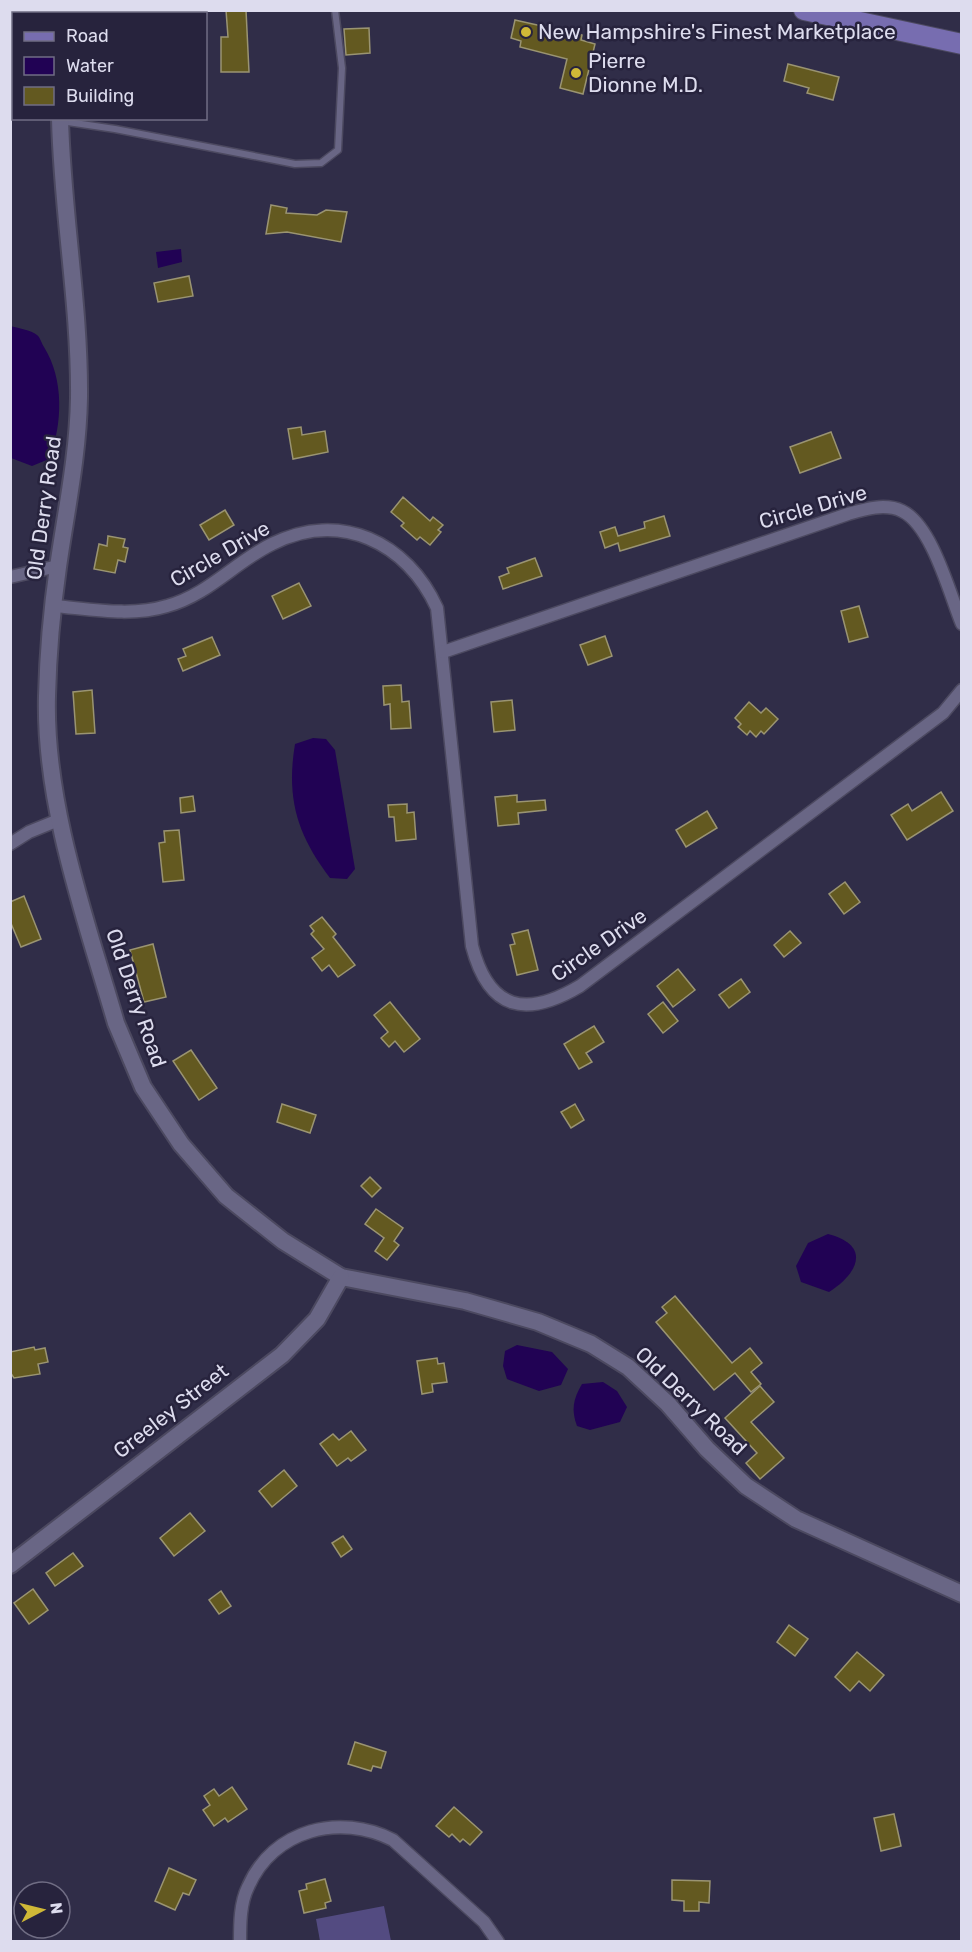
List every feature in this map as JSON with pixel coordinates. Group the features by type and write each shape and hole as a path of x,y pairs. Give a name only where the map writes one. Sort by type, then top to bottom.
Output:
{"main road":[{"path":"804,10 962,44"}],"street":[{"name":"Old Derry Road","path":"60,120 63,192 74,303 79,397 75,470 58,566 54,606 47,730 61,819 116,1023 128,1056 160,1117 203,1171 247,1215 283,1241 341,1277 465,1301 538,1322 591,1344 628,1367 668,1404 707,1449 746,1486 796,1519 962,1594"},
{"name":"Circle Drive","path":"443,652 866,508 885,507 903,511 916,522 926,536 962,624"},
{"name":"Circle Drive","path":"54,606 132,611 166,607 198,593 271,544 305,533 340,531 374,540 405,560 418,574 437,608 472,946 484,979 495,992 510,1002 528,1006 547,1003 580,986 943,713 962,690"},
{"path":"10,578 58,566"},
{"path":"10,844 29,832 61,819"},
{"name":"Greeley Street","path":"10,1565 282,1355 317,1319 341,1277"},
{"path":"240,1941 243,1904 247,1888 266,1859 286,1843 309,1831 343,1826 377,1832 393,1840 484,1922 498,1941"}],"lane":[{"path":"60,120 296,164 321,163 338,150 342,68 335,10"}],"shaded area":[{"path":"384,1906 391,1941 320,1941 316,1919"}],"water":[{"path":"181,249 182,262 158,268 156,252"},
{"path":"10,326 28,330 38,336 51,360 58,387 59,417 54,445 49,459 32,466 11,458"},
{"path":"313,738 326,739 335,750 355,869 347,879 330,878 319,862 302,831 293,799 295,744"},
{"path":"828,1234 851,1245 856,1260 848,1276 829,1292 801,1282 796,1266 808,1243"},
{"path":"517,1345 552,1352 568,1369 561,1385 539,1391 507,1379 503,1366 505,1351"},
{"path":"603,1382 617,1391 627,1407 620,1422 590,1430 577,1426 574,1405 582,1384"}],"building":[{"path":"226,10 246,10 249,72 221,72 221,37 228,37"},
{"name":"Pierre Dionne M.D.","path":"515,20 582,35 581,40 595,44 583,94 560,88 567,59 520,47 521,41 511,38"},
{"path":"369,28 370,53 346,55 344,29"},
{"path":"788,64 839,77 833,100 807,93 809,88 784,81"},
{"path":"271,205 287,208 286,213 317,215 326,210 347,212 341,242 287,232 266,234"},
{"path":"189,276 193,296 158,302 154,283"},
{"path":"301,427 302,435 325,431 328,452 293,459 288,429"},
{"path":"831,432 841,458 800,473 790,447"},
{"path":"403,497 430,521 433,517 443,525 438,530 441,532 430,545 420,537 417,540 401,526 404,523 391,512"},
{"path":"225,510 234,525 209,540 200,525"},
{"path":"664,516 670,536 620,551 618,543 605,548 600,532 615,527 618,536 645,528 644,522"},
{"path":"108,536 125,539 123,547 128,548 125,562 118,560 115,573 94,569 99,544 107,546"},
{"path":"535,558 542,576 503,589 499,577 509,573 507,568"},
{"path":"299,583 311,606 283,619 272,596"},
{"path":"859,606 868,637 849,642 841,611"},
{"path":"605,636 612,656 588,665 580,645"},
{"path":"212,637 220,655 183,671 178,659 186,656 183,649"},
{"path":"401,685 402,702 409,701 411,728 391,729 390,704 384,705 383,686"},
{"path":"92,690 95,733 76,734 73,692"},
{"path":"512,700 515,730 494,732 491,702"},
{"path":"749,702 761,713 766,708 778,719 764,734 761,731 756,737 750,731 747,735 738,727 741,724 735,718"},
{"path":"941,792 953,811 907,840 891,815 908,804 912,811"},
{"path":"517,795 517,802 545,800 546,810 518,813 519,824 498,826 495,797"},
{"path":"193,796 195,811 181,813 180,798"},
{"path":"407,804 407,813 414,812 416,839 396,841 394,817 389,817 388,805"},
{"path":"707,811 717,828 686,847 676,830"},
{"path":"179,830 184,880 163,882 159,843 165,842 164,831"},
{"path":"845,882 860,902 844,914 829,894"},
{"path":"24,896 41,939 21,947 10,921 10,902"},
{"path":"322,917 336,934 333,937 355,965 338,977 329,965 322,971 312,958 324,949 311,934 314,931 310,926"},
{"path":"528,930 538,970 517,975 510,945 515,944 512,934"},
{"path":"790,931 801,943 784,957 774,945"},
{"path":"153,944 166,997 144,1002 130,950"},
{"path":"678,969 695,990 673,1007 657,986"},
{"path":"741,979 750,992 729,1008 719,995"},
{"path":"390,1002 420,1039 404,1052 395,1041 389,1047 381,1038 388,1032 374,1015"},
{"path":"663,1002 678,1021 663,1033 648,1014"},
{"path":"594,1026 604,1042 586,1053 592,1062 579,1069 564,1044"},
{"path":"191,1050 217,1088 199,1100 173,1061"},
{"path":"282,1104 316,1115 310,1133 277,1122"},
{"path":"575,1104 584,1120 571,1128 561,1112"},
{"path":"370,1177 381,1188 372,1197 361,1186"},
{"path":"376,1209 403,1228 394,1241 399,1245 387,1260 375,1251 384,1238 365,1224"},
{"path":"675,1296 732,1363 750,1348 762,1363 751,1372 761,1384 751,1392 735,1373 714,1390 656,1322 667,1313 662,1307"},
{"path":"34,1347 35,1350 45,1348 48,1362 38,1364 40,1374 14,1378 10,1372 10,1352"},
{"path":"437,1358 438,1364 444,1363 447,1382 432,1384 433,1392 422,1394 417,1361"},
{"path":"760,1386 774,1402 751,1422 784,1458 760,1479 746,1463 757,1453 725,1418"},
{"path":"351,1431 366,1450 351,1461 348,1458 337,1466 320,1444 333,1434 339,1440"},
{"path":"284,1470 297,1486 272,1507 259,1491"},
{"path":"190,1513 205,1531 174,1556 160,1538"},
{"path":"343,1536 352,1549 341,1557 332,1543"},
{"path":"73,1553 83,1566 55,1586 46,1573"},
{"path":"33,1589 48,1610 29,1624 14,1603"},
{"path":"221,1591 231,1606 219,1614 209,1600"},
{"path":"789,1625 808,1639 795,1656 777,1642"},
{"path":"857,1652 884,1675 870,1691 859,1681 850,1691 835,1677"},
{"path":"355,1742 386,1752 381,1768 373,1766 371,1771 348,1764"},
{"path":"232,1787 247,1809 228,1822 225,1818 214,1826 203,1810 210,1805 204,1796 214,1789 219,1796"},
{"path":"454,1807 482,1832 470,1845 463,1839 460,1842 452,1834 449,1837 436,1826"},
{"path":"894,1814 901,1846 881,1851 874,1818"},
{"path":"169,1868 196,1880 189,1895 183,1893 175,1910 155,1901"},
{"path":"325,1879 331,1901 325,1903 326,1908 304,1913 299,1891 307,1889 306,1884"},
{"path":"672,1880 710,1881 709,1903 699,1902 699,1911 684,1911 684,1901 672,1900"}],"place":[{"name":"New Hampshire's Finest Marketplace","path":"526,32"},
{"name":"Pierre Dionne M.D.","path":"576,73"}]}
